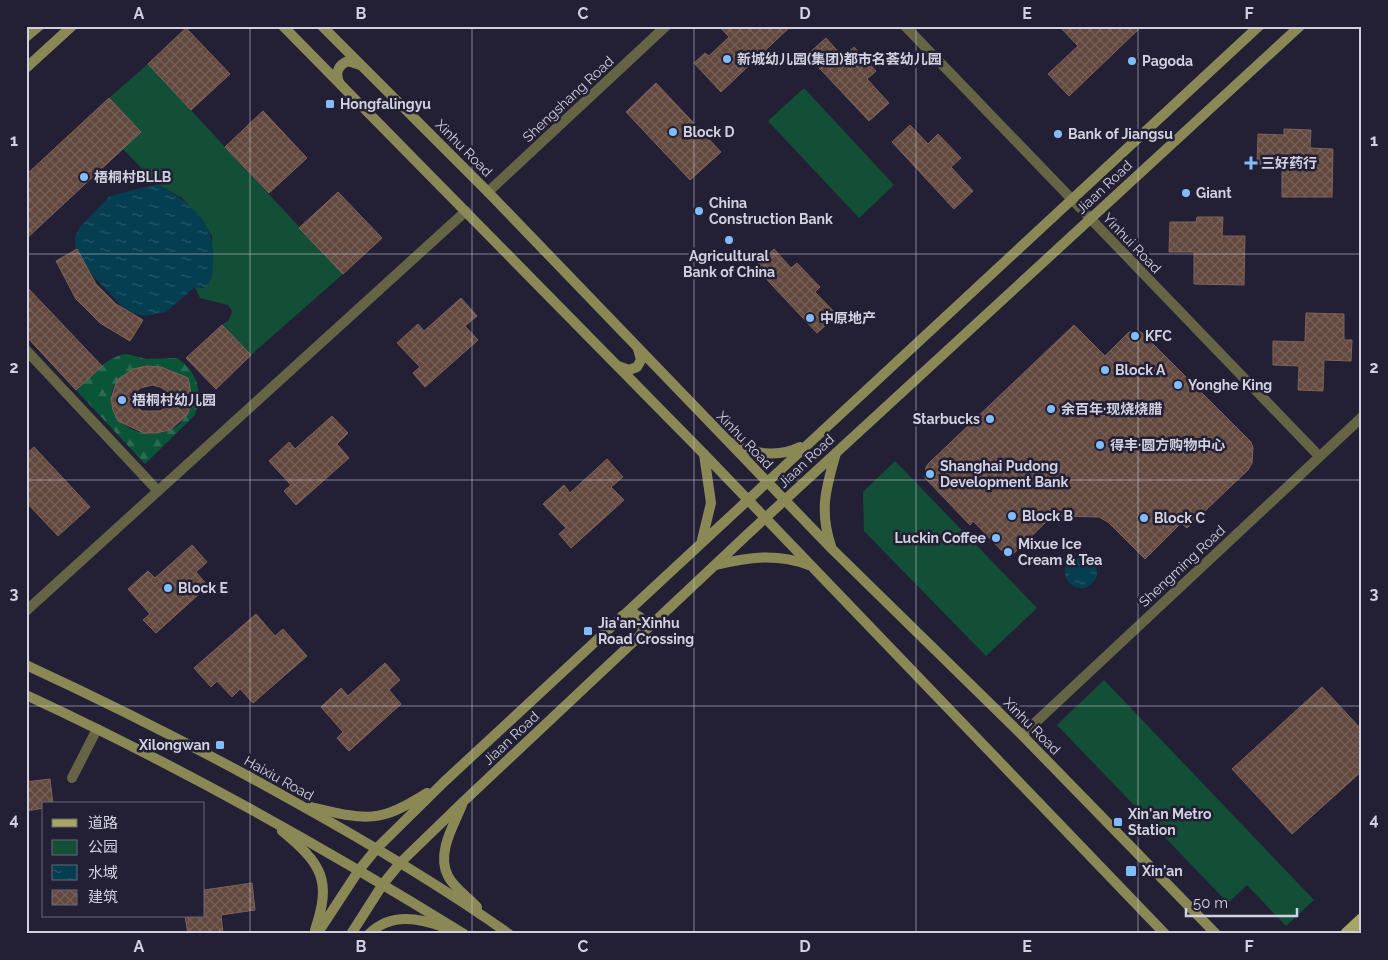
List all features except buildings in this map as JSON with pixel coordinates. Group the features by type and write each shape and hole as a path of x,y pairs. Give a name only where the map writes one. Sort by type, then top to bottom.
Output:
{"main road":[{"path":"26,37 39,26"},
{"path":"283,26 748,499 1165,934"},
{"name":"Xinhu Road","path":"322,26 488,192 766,482 1022,734 1216,934"},
{"name":"Jiaan Road","path":"317,934 359,870 377,848 444,781 1259,26"},
{"name":"Jiaan Road","path":"351,934 383,884 401,862 464,801 784,500 1300,26"},
{"path":"26,68 68,29"},
{"path":"340,84 337,73 340,65 352,61 361,65"},
{"path":"618,366 630,370 638,367 641,360 638,348"},
{"path":"724,439 740,447 770,453 785,453 812,440"},
{"path":"832,549 824,519 824,506 837,451"},
{"path":"702,542 711,504 703,453"},
{"path":"715,565 766,556 796,560 813,567"},
{"path":"620,618 629,613 640,617 644,625 640,635"},
{"name":"Haixiu Road","path":"26,665 111,705 299,804 401,862 509,934"},
{"path":"26,695 97,729 262,815 383,884 463,934"},
{"path":"299,804 348,816 371,818 405,807 444,781"},
{"path":"464,801 447,841 445,869 453,884 496,925"},
{"path":"262,815 295,842 310,858 321,875 324,899 313,934"},
{"path":"369,934 383,924 404,919 430,922 463,934"},
{"path":"1347,932 1362,919"}],"street":[{"name":"Shengshang Road","path":"488,192 666,26"},
{"name":"Yinhui Road","path":"905,26 1319,456"},
{"path":"26,611 466,211"},
{"path":"26,350 158,491"},
{"name":"Shengming Road","path":"1022,734 1362,417"},
{"path":"72,778 97,729"}],"green space":[{"path":"148,64 343,274 251,355 222,325 229,320 232,311 228,305 200,298 195,287 204,288 212,276 212,236 199,216 182,198 157,184 123,149 141,132 109,98"},
{"path":"804,88 894,185 859,218 768,121"},
{"path":"127,354 146,359 177,358 190,370 197,383 199,398 195,415 145,464 76,390 106,363","holes":["147,366 162,368 176,373 183,379 187,387 190,403 188,412 178,426 170,430 151,433 134,430 121,422 114,410 111,397 115,384 127,373"]},
{"path":"895,461 1037,608 986,656 864,531 863,492"},
{"path":"1104,680 1314,900 1286,926 1247,885 1228,903 1057,725"}],"water":[{"path":"157,184 191,207 206,225 211,236 213,249 213,271 212,278 207,286 204,288 195,287 166,312 146,316 127,312 86,268 76,252 75,236 80,227 110,196"},
{"path":"1081,556 1087,557 1092,561 1096,566 1096,578 1092,583 1087,587 1081,588 1075,587 1070,583 1066,578 1065,572 1066,566 1070,561 1075,557"}],"place":[{"name":"新城幼儿园(集团)都市名荟幼儿园","path":"727,59"},
{"name":"Pagoda","path":"1132,61"},
{"name":"Hongfalingyu","path":"330,104"},
{"name":"Block D","path":"673,132"},
{"name":"Bank of Jiangsu","path":"1058,134"},
{"name":"三好药行","path":"1251,163"},
{"name":"梧桐村BLLB","path":"84,177"},
{"name":"Giant","path":"1186,193"},
{"name":"China Construction Bank","path":"699,211"},
{"name":"Agricultural Bank of China","path":"729,240"},
{"name":"中原地产","path":"810,318"},
{"name":"KFC","path":"1135,336"},
{"name":"Block A","path":"1105,370"},
{"name":"Yonghe King","path":"1178,385"},
{"name":"梧桐村幼儿园","path":"122,400"},
{"name":"余百年·现烧烧腊","path":"1051,409"},
{"name":"Starbucks","path":"990,419"},
{"name":"得丰·圆方购物中心","path":"1100,445"},
{"name":"Shanghai Pudong Development Bank","path":"930,474"},
{"name":"Block B","path":"1012,516"},
{"name":"Block C","path":"1144,518"},
{"name":"Luckin Coffee","path":"996,538"},
{"name":"Mixue Ice Cream & Tea","path":"1008,552"},
{"name":"Block E","path":"168,588"},
{"name":"Jia'an-Xinhu Road Crossing","path":"588,631"},
{"name":"Xilongwan","path":"220,745"},
{"name":"Xin'an Metro Station","path":"1118,822"},
{"name":"Xin'an","path":"1131,871"}]}
